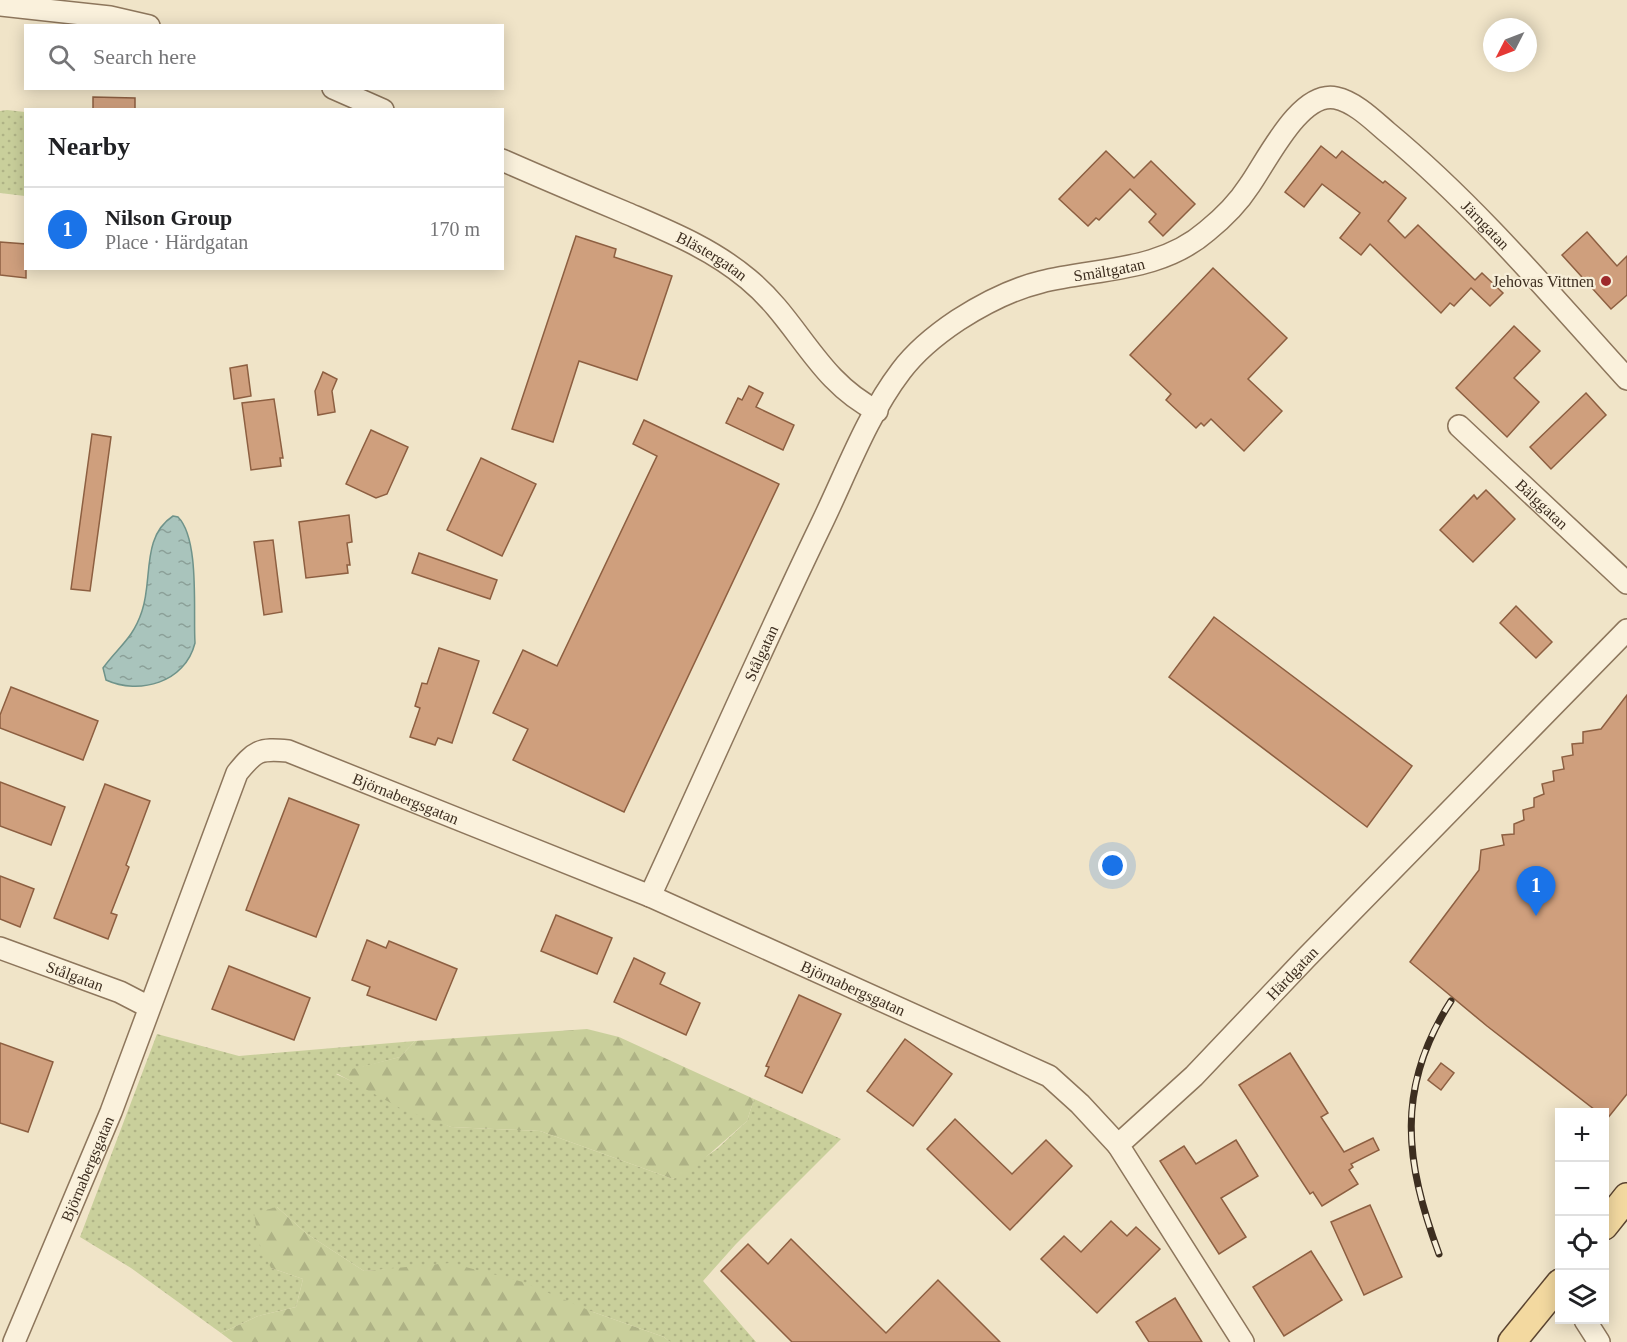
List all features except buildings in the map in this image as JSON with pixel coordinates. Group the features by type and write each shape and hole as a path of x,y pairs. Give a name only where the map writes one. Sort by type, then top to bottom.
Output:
{"main road":[{"path":"1609,1221 1627,1197"},
{"path":"1512,1342 1555,1292"}],"street":[{"path":"0,5 110,17 140,24"},
{"path":"338,90 378,108"},
{"name":"Järngatan","path":"1324,98 1338,98 1356,108 1415,155 1465,204 1627,379"},
{"name":"Smältgatan","path":"877,411 901,370 920,350 958,320 989,302 1041,282 1130,268 1187,246 1206,232 1248,188 1294,118 1304,108 1324,98"},
{"name":"Blästergatan","path":"504,161 710,252 748,279 781,310 822,368 840,388 877,411"},
{"name":"Stålgatan","path":"650,896 805,559 877,411"},
{"name":"Bälggatan","path":"1459,426 1627,582"},
{"name":"Härdgatan","path":"1118,1145 1194,1076 1306,958 1627,630"},
{"name":"Björnabergsgatan","path":"14,1342 111,1113 237,773 251,755 265,748 288,751 650,896 1049,1076 1080,1104 1118,1145"},
{"name":"Stålgatan","path":"0,948 120,992 149,1007"},
{"path":"1118,1145 1243,1342"},
{"path":"1588,1324 1599,1342"}],"green space":[{"path":"0,111 24,112 24,196 0,193"},
{"path":"587,1029 619,1037 754,1099 747,1121 690,1171 673,1179 540,1131 451,1127 400,1108 336,1073 400,1057 415,1041"},
{"path":"157,1034 239,1056 415,1041 400,1057 336,1074 451,1127 540,1131 673,1179 717,1149 747,1121 754,1099 841,1139 736,1244 703,1281 756,1342 670,1342 664,1337 593,1312 406,1268 364,1271 307,1234 277,1207 271,1268 303,1279 296,1307 258,1316 221,1333 131,1268 80,1237"},
{"path":"277,1207 307,1234 364,1271 450,1263 523,1282 593,1312 664,1337 670,1342 233,1342 221,1333 258,1316 296,1307 303,1279 271,1268 258,1241 254,1213"}],"water":[{"path":"173,516 178,517 185,527 193,558 195,643 190,657 182,668 159,682 132,686 106,680 103,668 130,636 142,611 156,535"}],"railway":[{"path":"1439,1254 1419,1188 1413,1156 1411,1126 1414,1095 1421,1064 1433,1033 1451,1001"}],"place":[{"name":"Jehovas Vittnen","path":"1606,281"},
{"name":"Nilson Group","path":"1536,916"}]}
